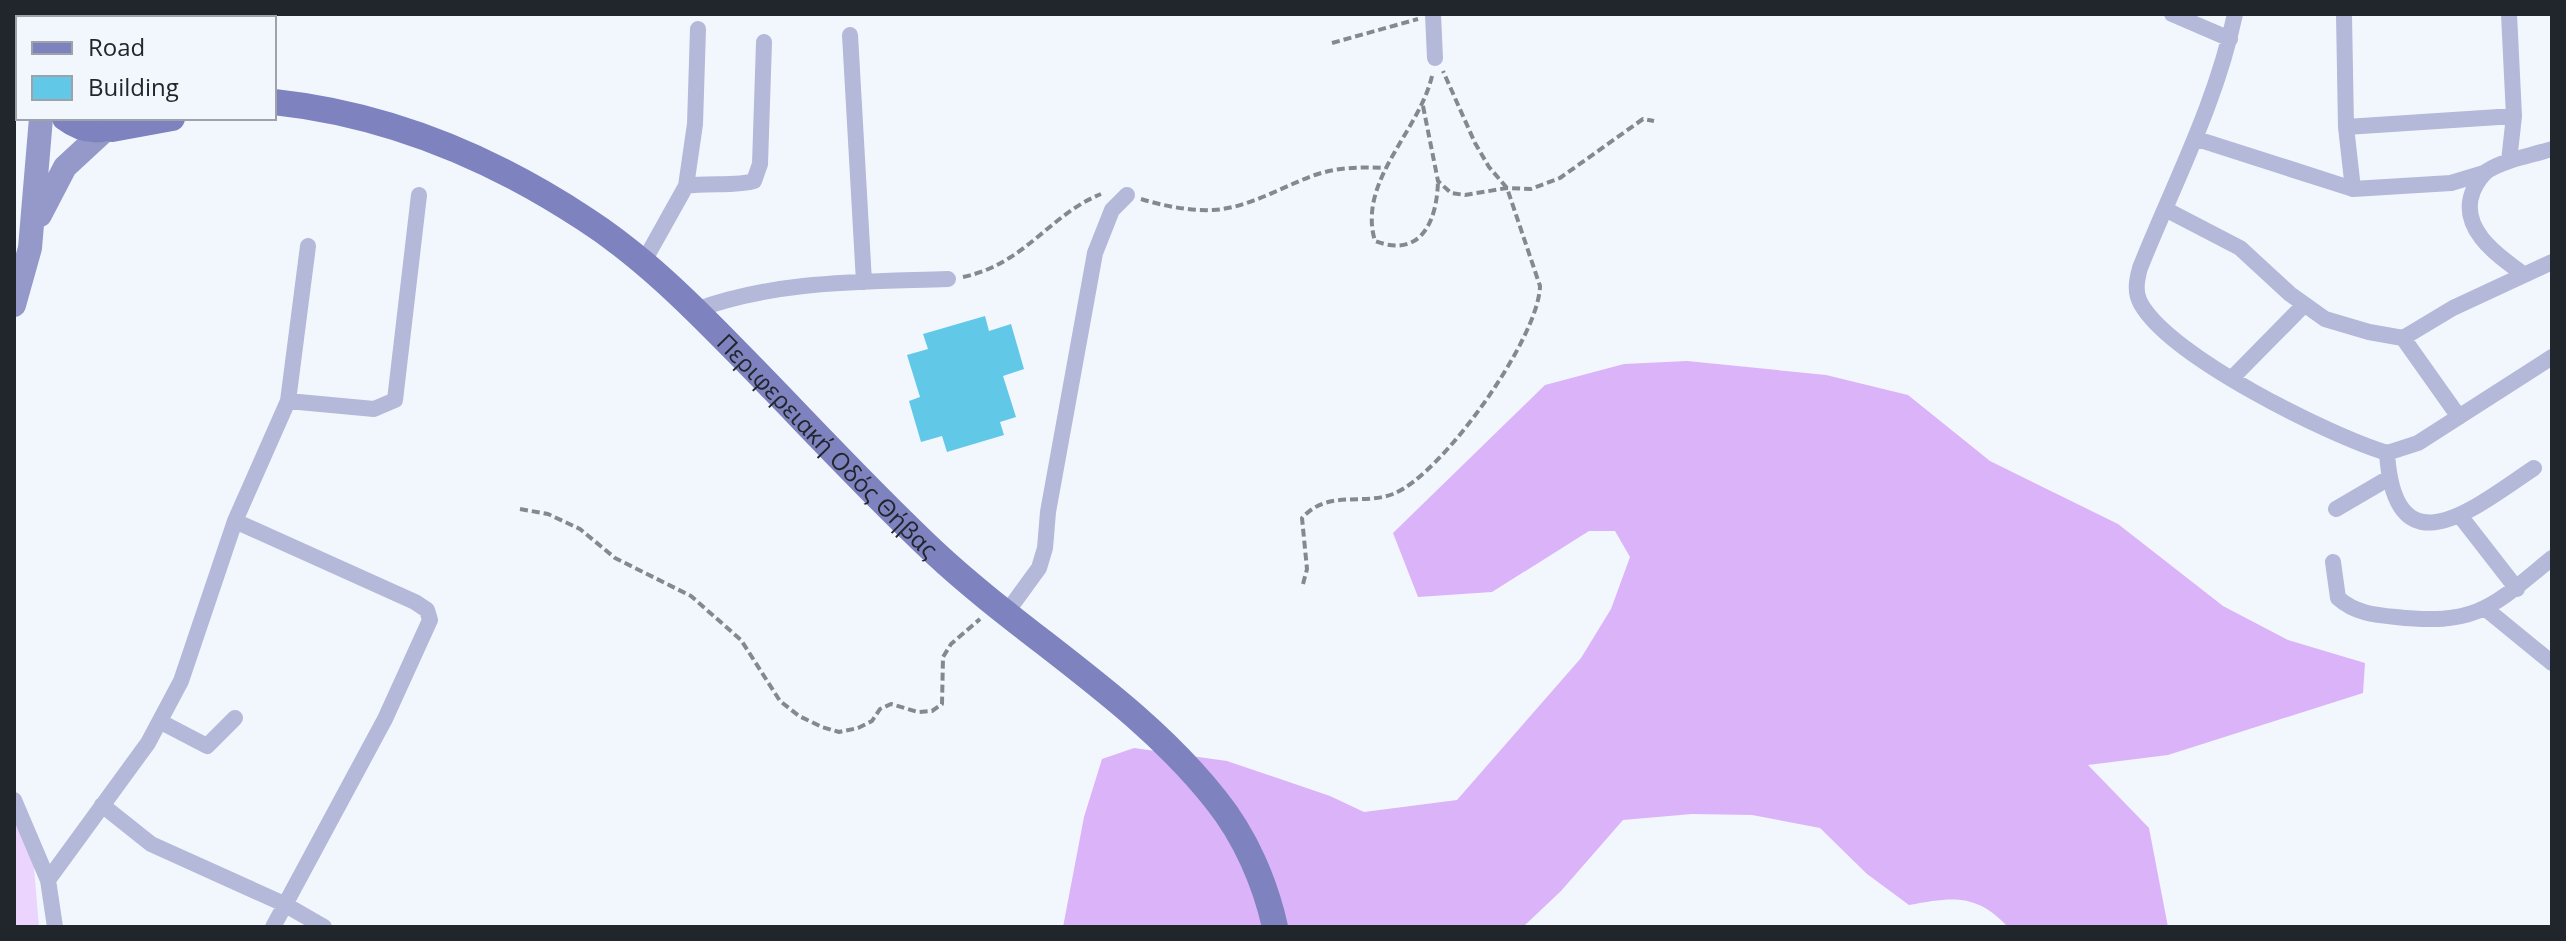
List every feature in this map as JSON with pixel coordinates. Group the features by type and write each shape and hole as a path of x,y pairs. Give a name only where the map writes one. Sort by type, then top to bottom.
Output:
{"main road":[{"name":"Περιφερειακή Οδός Θήβας","path":"276,102 346,114 432,139 544,192 589,221 643,263 696,310 936,554 1107,693 1216,800 1254,865 1275,927"},
{"path":"30,248 41,120"},
{"path":"69,120 87,129 153,120"},
{"path":"14,305 43,207 65,167 116,124"}],"street":[{"path":"1433,14 1435,58"},
{"path":"2172,14 2230,39"},
{"path":"2235,14 2230,39 2197,139 2140,268 2136,284 2139,302 2155,321 2193,353 2311,422 2387,453 2418,443 2552,357"},
{"path":"2344,14 2346,127 2353,189"},
{"path":"2509,14 2514,116 2509,161"},
{"path":"643,263 686,186 695,124 698,29"},
{"path":"850,35 864,282"},
{"path":"686,186 725,181 745,185 754,181 760,164 764,42"},
{"path":"2346,127 2514,116"},
{"path":"2197,139 2353,189 2451,183 2552,149"},
{"path":"2484,173 2471,198 2470,220 2489,248 2523,274"},
{"path":"288,401 374,409 395,400 419,195"},
{"path":"1001,607 1039,568 1045,548 1048,512 1095,253 1112,210 1127,195"},
{"path":"2165,209 2240,248 2303,306 2325,319 2403,338 2523,274 2552,262"},
{"path":"48,880 161,722 199,636 235,521 288,401 308,246"},
{"path":"696,310 735,295 772,288 948,279"},
{"path":"2233,377 2303,306"},
{"path":"2403,338 2459,417"},
{"path":"2387,453 2389,478 2412,518 2428,525 2461,517 2534,468"},
{"path":"2336,509 2389,478"},
{"path":"2461,517 2517,589"},
{"path":"235,521 415,602 427,610 430,620 385,719 273,927"},
{"path":"2333,562 2338,598 2349,607 2370,615 2434,620 2465,617 2486,609 2517,589 2552,558"},
{"path":"2486,609 2552,663"},
{"path":"161,722 207,746 235,718"},
{"path":"14,800 48,880 57,924"},
{"path":"102,805 151,844 284,904 324,927"}],"path":[{"path":"1332,43 1433,14"},
{"path":"1423,106 1438,181 1435,215 1415,241 1402,247 1389,246 1375,241 1371,227 1372,206 1385,168 1423,106 1435,58"},
{"path":"1303,584 1307,569 1302,518 1310,509 1337,499 1390,496 1416,484 1444,456 1520,347 1540,301 1540,286 1507,188 1475,143 1458,100 1435,58"},
{"path":"1438,181 1451,193 1465,195 1507,188 1531,189 1560,178 1643,119 1654,121"},
{"path":"948,279 987,270 1009,258 1087,200 1105,193 1127,195 1163,206 1214,210 1243,204 1320,173 1344,168 1385,168"},
{"path":"520,509 548,514 580,529 615,558 691,596 741,640 780,701 799,716 839,732 872,721 880,709 891,704 932,711 942,704 945,690 941,672 943,657 951,644 1001,607"}],"shaded area":[{"path":"1687,361 1826,375 1908,395 1990,461 2118,524 2223,606 2288,640 2365,663 2363,693 2168,755 2088,765 2149,828 2168,927 2008,927 1985,908 1963,900 1909,905 1867,874 1820,828 1752,815 1692,814 1623,820 1561,891 1523,927 1063,927 1084,817 1102,759 1134,748 1227,761 1330,796 1364,812 1457,800 1581,658 1611,609 1630,557 1615,531 1589,531 1492,592 1418,597 1393,533 1545,385 1624,364"},
{"path":"14,822 33,856 39,927 14,927"}],"building":[{"path":"985,316 989,331 1011,324 1024,369 1003,376 1016,417 1000,422 1004,435 947,452 942,436 921,442 909,401 920,397 907,355 928,349 923,334"}]}
